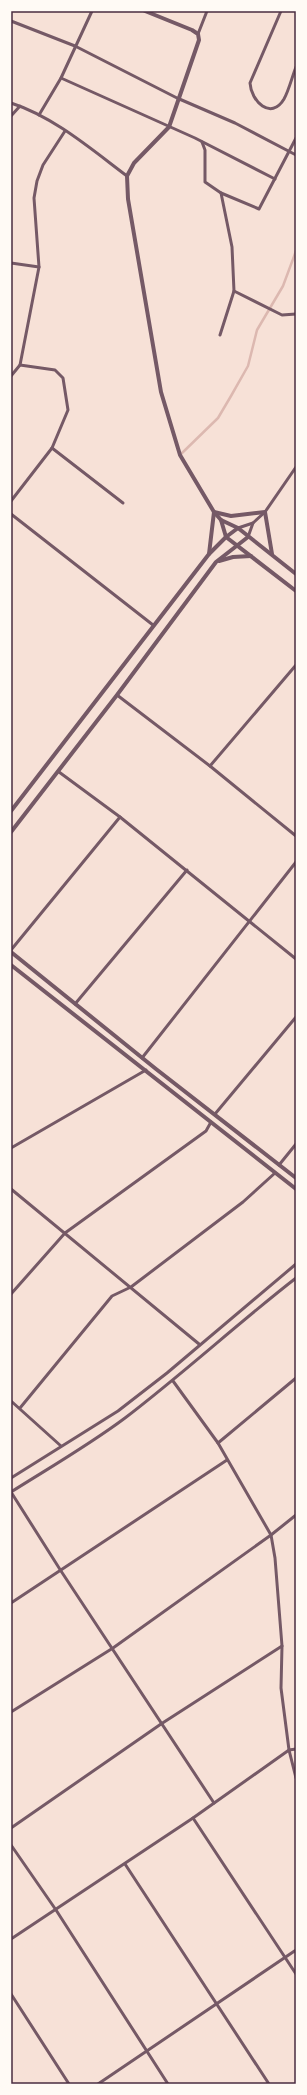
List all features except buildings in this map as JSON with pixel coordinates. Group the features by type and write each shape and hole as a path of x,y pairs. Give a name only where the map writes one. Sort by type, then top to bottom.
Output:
{"street":[{"path":"39,115 61,78 92,11"},
{"path":"145,11 192,30 198,34"},
{"path":"207,11 198,34 199,40 168,127 134,163 127,176 129,206 161,392 180,455 214,512 221,520 238,528 296,574"},
{"path":"281,11 250,83 251,92 260,106 270,108 276,107 283,100 296,67"},
{"path":"11,21 75,46 178,98 235,123 296,155"},
{"path":"61,78 202,142 275,179"},
{"path":"11,103 39,115 65,131 127,176"},
{"path":"11,116 20,106"},
{"path":"11,376 20,365 39,267 34,198 37,181 43,166 65,131"},
{"path":"202,142 205,150 205,182 221,193 259,208 290,152 296,138"},
{"path":"220,335 234,291 232,247 221,193"},
{"path":"11,263 39,267"},
{"path":"234,291 282,315 296,314"},
{"path":"11,501 52,448 68,410 63,378 55,370 20,365"},
{"path":"52,448 123,503"},
{"path":"11,811 109,686 153,625 209,554 226,537 238,528 253,523 265,512 296,467"},
{"path":"214,512 231,516 265,512"},
{"path":"209,554 214,512"},
{"path":"265,512 272,554"},
{"path":"11,514 153,625"},
{"path":"221,520 226,537 296,591"},
{"path":"11,832 59,772 216,562 248,536 253,523"},
{"path":"216,562 233,557 250,556"},
{"path":"210,766 296,665"},
{"path":"117,695 210,766 296,836"},
{"path":"59,772 120,817 251,921 296,959"},
{"path":"120,817 11,951 75,1005 296,1178"},
{"path":"142,1058 296,862"},
{"path":"75,1005 187,870"},
{"path":"11,965 296,1189"},
{"path":"216,1114 296,1017"},
{"path":"11,1148 146,1070"},
{"path":"11,1294 65,1233 206,1131 212,1122"},
{"path":"279,1165 296,1144"},
{"path":"20,1408 112,1296 131,1287 243,1202 275,1173"},
{"path":"11,1189 199,1344"},
{"path":"11,1478 118,1411 167,1373 199,1344 296,1264"},
{"path":"214,1803 161,1724 113,1648 60,1571 11,1492 123,1419 173,1381 261,1305 296,1278"},
{"path":"218,1443 296,1378"},
{"path":"173,1381 218,1443 271,1535 275,1558 282,1646 281,1688 289,1750 296,1778"},
{"path":"11,1402 20,1408 61,1446"},
{"path":"11,1603 227,1460"},
{"path":"11,1712 113,1648 271,1535 296,1514"},
{"path":"11,1828 161,1724 282,1646"},
{"path":"11,1939 193,1818 289,1750 296,1749"},
{"path":"193,1818 296,1974"},
{"path":"11,1845 56,1910 168,2084"},
{"path":"125,1864 268,2084"},
{"path":"98,2084 296,1950"},
{"path":"11,1994 69,2084"}],"waterway":[{"path":"180,455 218,418 231,396 248,366 257,330 283,286 296,251"}]}
